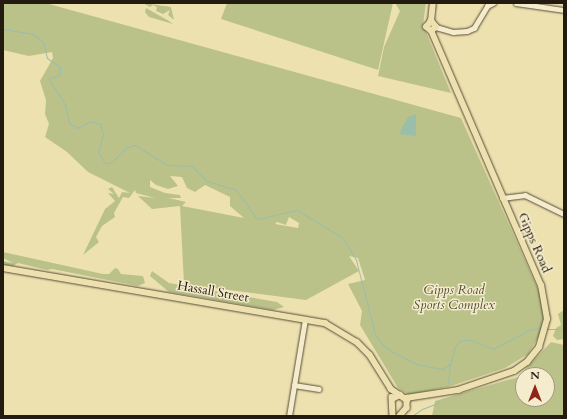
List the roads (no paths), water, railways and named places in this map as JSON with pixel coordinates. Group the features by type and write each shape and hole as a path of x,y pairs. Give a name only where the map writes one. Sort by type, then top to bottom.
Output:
{"main road":[{"path":"431,21 436,27 431,31 426,27 431,21 433,3"},
{"name":"Gipps Road","path":"406,398 423,397 473,385 514,371 532,357 545,333 547,323 543,291 467,119 431,31"},
{"name":"Hassall Street","path":"3,268 325,323 357,342 370,355 391,389 400,395"},
{"name":"Hassall Street","path":"391,389 392,400"},
{"path":"392,408 402,414 408,406 406,398 400,395 392,400 392,408 393,416"},
{"name":"Gipps Road","path":"408,406 423,397"}],"street":[{"path":"436,27 454,32 467,31 474,28 487,6 493,3"},
{"path":"516,3 564,10"},
{"path":"502,198 525,195 564,214"},
{"path":"289,416 305,319"},
{"path":"294,385 319,389"}],"waterway":[{"path":"3,29 33,34 43,42 47,58 60,67 60,74 49,79 65,105 69,123 77,128 90,121 100,124 103,134 98,152 105,163 110,163 127,147 135,145 167,165 192,166 207,181 236,190 257,219 297,210 343,238 356,260 375,334 382,344 391,351 416,364 442,369 450,364 455,346 461,340 471,340 493,349 529,330 542,328"},
{"path":"547,329 564,329"},
{"path":"448,383 450,364"},
{"path":"412,416 422,409 440,402"}],"park label":[{"name":"Gipps Road Sports Complex","path":"454,298"}]}
